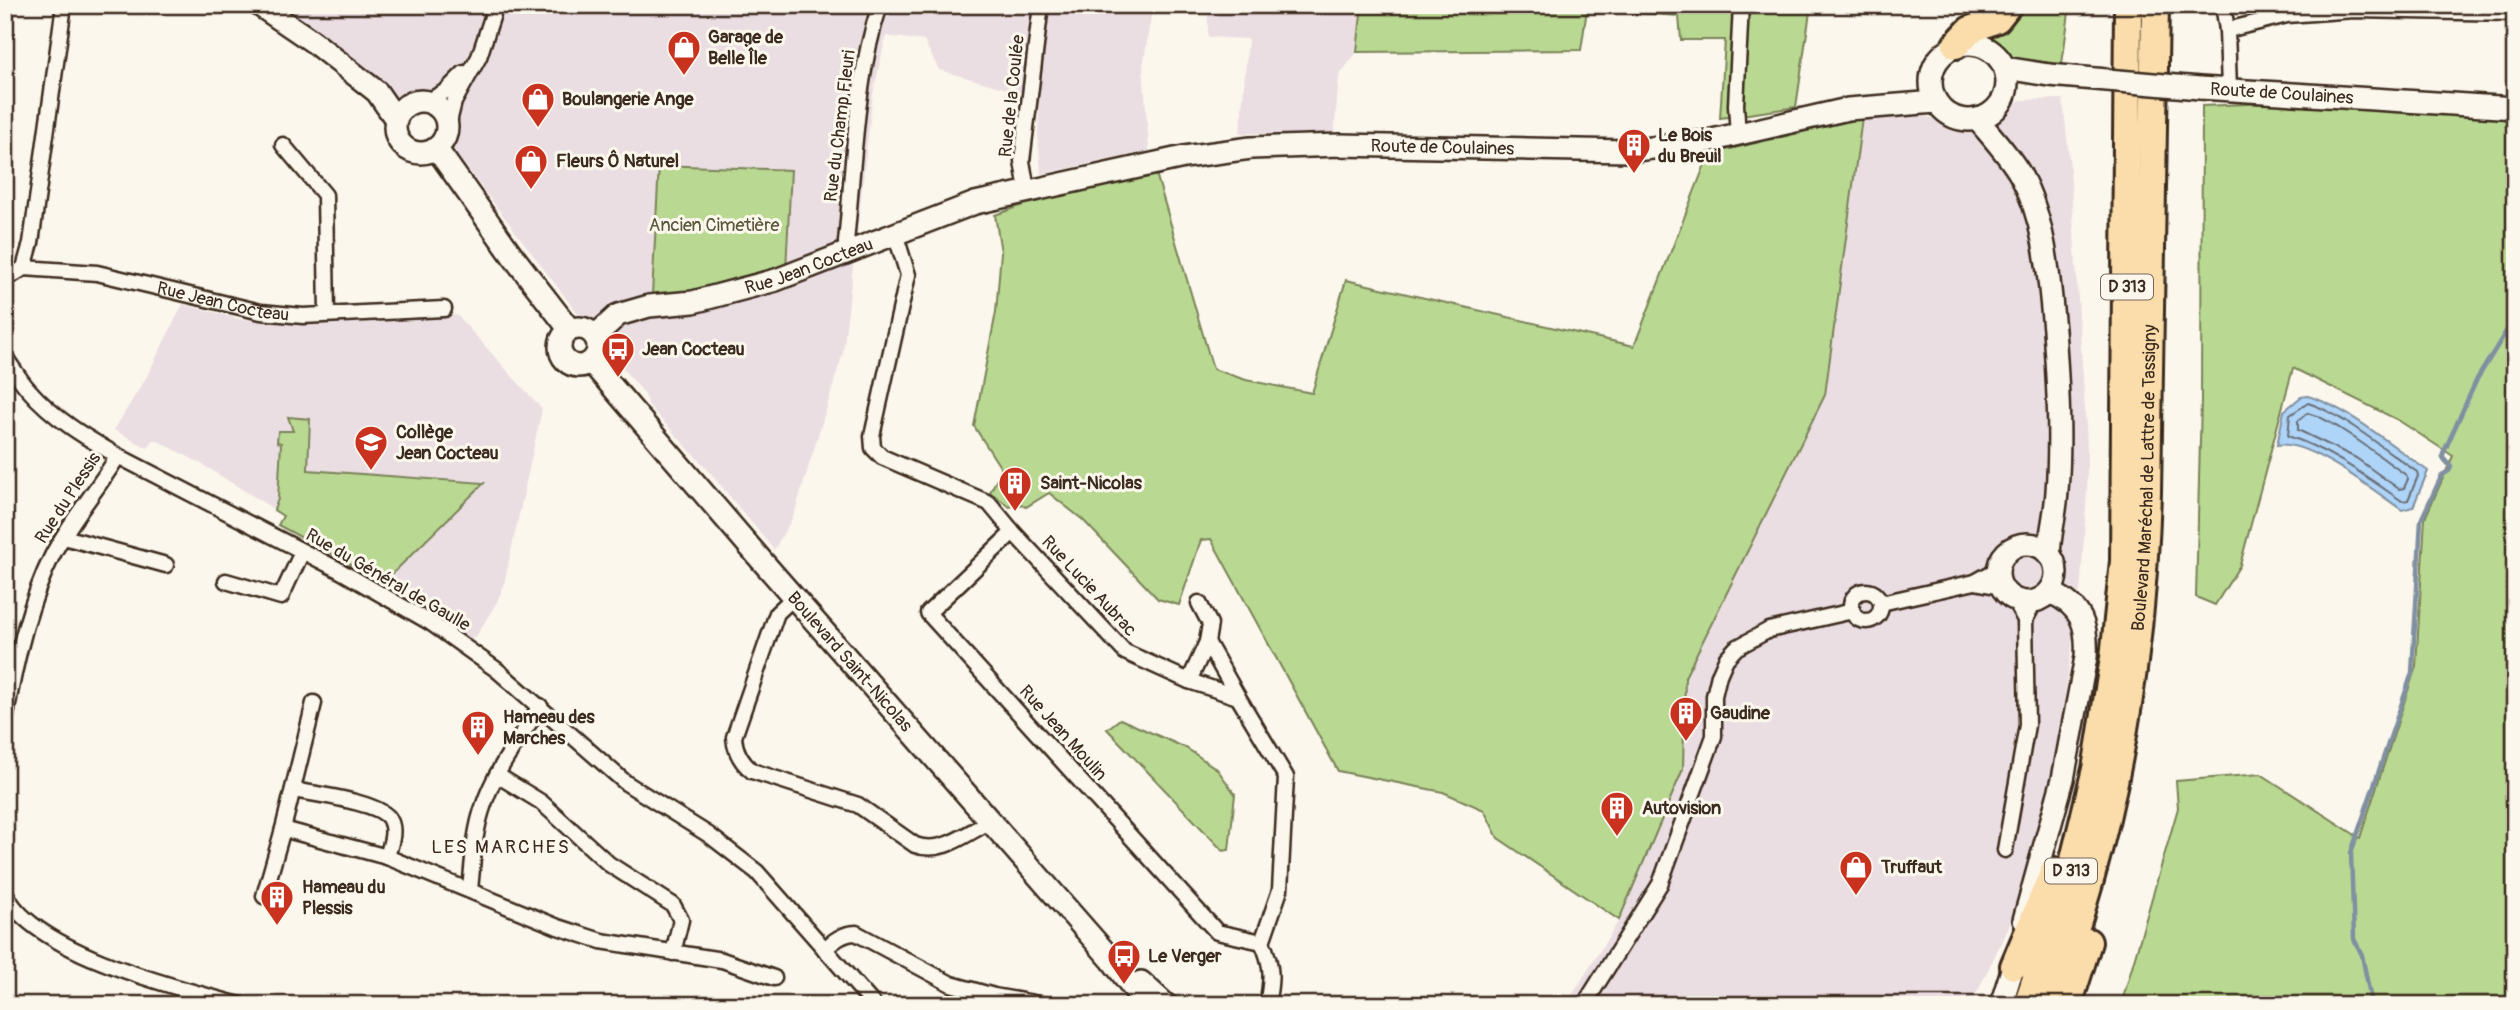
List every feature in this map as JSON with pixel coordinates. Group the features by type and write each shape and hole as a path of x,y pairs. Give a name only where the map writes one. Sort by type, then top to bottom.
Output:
{"highway":[{"path":"1956,45 1970,30 1997,19 2008,5"},
{"name":"Boulevard Maréchal de Lattre de Tassigny","path":"2113,736 2114,658 2124,561 2127,5"},
{"name":"Boulevard Maréchal de Lattre de Tassigny","path":"2113,736 2136,659 2146,541 2154,5"},
{"path":"2014,966 2113,736 2132,754 2118,826 2093,926 2068,1005"},
{"name":"D 313","path":"2027,1005 2113,736"},
{"name":"D 313","path":"2048,1005 2103,829 2113,736"}],"street":[{"path":"24,268 31,243 64,5"},
{"path":"259,5 312,41 377,92 410,108 442,110 448,126"},
{"path":"479,57 446,91 410,108 394,128 402,146 420,153 436,148 446,136 454,102 479,57 496,5"},
{"name":"Rue du Champ Fleuri","path":"848,252 846,242 863,76 880,5"},
{"name":"Rue de la Coulée","path":"1027,190 1022,161 1041,5"},
{"path":"1738,135 1736,105 1741,5"},
{"path":"2223,5 2227,30 2229,89"},
{"path":"2227,30 2287,15 2354,10 2515,13"},
{"path":"2004,150 2004,87 1997,55 1985,47 1971,43 1956,45 1936,62 1933,92 1945,112 1957,118 1977,120 2004,150 2020,175 2029,196 2047,261 2058,384 2057,493 2049,555"},
{"name":"Route de Coulaines","path":"1977,120 1989,115 2004,87 2049,75 2200,88 2515,108"},
{"name":"Route de Coulaines","path":"1027,190 1184,157 1251,148 1340,145 1628,151 1708,141 1933,92"},
{"path":"283,145 325,195 327,314"},
{"path":"436,148 569,330"},
{"name":"Rue Jean Cocteau","path":"595,336 618,315 649,306 693,302 776,280 975,202 1027,190"},
{"name":"Rue Lucie Aubrac","path":"895,233 908,275 872,436 873,448 882,457 989,503 1013,533 1125,652 1189,681 1238,697"},
{"name":"Rue Jean Cocteau","path":"5,277 24,268 97,273 261,312 303,316 444,309"},
{"path":"583,328 595,336 598,352 586,365 576,366 561,354 561,342 569,330 583,328"},
{"name":"Rue du Général de Gaulle","path":"5,357 28,389 60,419 118,456 302,552 431,624 498,670 626,783 709,835 757,872 874,1005"},
{"name":"Boulevard Saint-Nicolas","path":"591,362 1111,959 1148,1005"},
{"name":"Rue du Plessis","path":"5,722 11,684 39,586 64,537 118,456"},
{"path":"2005,850 2027,725 2020,595 2003,555 2010,549 2029,544 2051,528"},
{"name":"Rue Jean Moulin","path":"1013,533 928,613 1217,932 1262,942"},
{"path":"64,537 166,565"},
{"path":"2020,595 2053,587 2056,573 2049,555 2042,548 2029,544"},
{"path":"226,581 281,597 302,552"},
{"path":"1881,603 1975,582 2020,595 2052,593 2075,607 2084,625 2086,657 2063,779 2031,889 2014,966 2001,1005"},
{"path":"1863,592 1876,595 1881,603 1877,616 1868,621 1858,618 1853,611 1852,601 1863,592"},
{"path":"794,597 778,613 734,737 735,747 743,764 752,771 858,805 915,845 925,849 936,848 961,838 989,822"},
{"path":"1189,681 1207,642 1210,624 1199,603"},
{"path":"1584,1005 1660,884 1714,736 1714,696 1726,659 1736,648 1769,630 1853,611"},
{"path":"1207,642 1286,777 1280,890 1262,942 1270,961 1271,983 1267,1005"},
{"path":"264,897 314,703"},
{"path":"470,890 474,846 483,805 497,775 540,705"},
{"path":"497,775 541,802 609,864 673,905 681,920 673,953"},
{"path":"293,790 366,805 383,812 390,818 393,831 387,857"},
{"path":"283,829 387,857 558,927 590,937 722,960 774,978"},
{"path":"5,892 10,902 30,923 74,948 132,974 240,1005"},
{"path":"825,950 829,944 848,933 856,933 951,984 994,996 1045,1005"},
{"name":"Boulevard Saint-Nicolas","path":"1111,959 1166,1005"}],"shaded area":[{"path":"259,5 1153,5 1143,66 1149,151 1041,174 1039,98 939,70 924,41 886,36 873,94 843,353 794,515 774,550 707,469 649,406 644,393 597,339 454,151 442,110 428,101 419,100 400,110"},
{"path":"1208,5 1362,5 1357,52 1339,76 1334,136 1240,133 1248,39 1208,37"},
{"path":"2063,99 2070,168 2087,444 2081,582 2054,774 2013,918 1971,1005 1566,1005 1619,920 1683,769 1685,677 1825,395 1862,118 1915,113 1974,131 1993,123 2020,100"},
{"name":"Collège Jean Cocteau","path":"183,304 239,319 323,324 457,315 542,409 504,584 497,602 475,638 466,639 395,588 278,525 283,515 200,463 154,439 148,448 114,430 147,376"}],"green space":[{"path":"1362,5 1811,5 1796,107 1720,118 1725,40 1681,40 1679,16 1587,9 1581,50 1357,52"},
{"path":"2015,5 2070,5 2062,64 2006,58 2002,52 1980,39"},
{"path":"2293,102 2515,120 2515,1005 2121,1005 2178,808 2176,781 2261,774 2360,838 2416,666 2425,518 2453,456 2398,420 2293,368 2240,565 2215,605 2196,597 2201,401 2202,106"},
{"path":"1862,118 1825,395 1685,677 1683,769 1619,920 1498,838 1484,810 1443,792 1338,771 1211,539 1201,540 1179,605 1158,599 1083,520 1049,493 1026,507 1017,503 1010,507 990,492 1002,470 974,426 996,312 1001,252 995,215 1040,199 1155,170 1213,369 1246,380 1312,393 1346,280 1634,346 1709,154"},
{"name":"Ancien Cimetière","path":"659,165 791,170 786,270 756,279 749,275 738,278 735,284 702,292 652,295"},
{"path":"288,417 310,419 308,470 484,483 384,582 278,525 283,516 274,510 278,499 281,443 277,442 278,431 293,431"},
{"path":"1120,719 1186,748 1217,769 1235,794 1229,850 1223,851 1107,729"}],"water":[{"path":"2308,396 2355,419 2428,471 2413,507 2402,510 2341,468 2306,450 2290,445 2277,445 2284,411 2301,397"}],"waterway":[{"path":"2372,1005 2362,955 2354,939 2351,853 2412,673 2421,520 2442,475 2451,467 2443,454 2477,379 2515,317"}],"place":[{"name":"Garage de Belle Île","path":"684,77"},
{"name":"Boulangerie Ange","path":"538,129"},
{"name":"Le Bois du Breuil","path":"1634,175"},
{"name":"Fleurs Ô Naturel","path":"531,191"},
{"name":"Jean Cocteau","path":"618,379"},
{"name":"Collège Jean Cocteau","path":"371,472"},
{"name":"Saint-Nicolas","path":"1015,513"},
{"name":"Gaudine","path":"1686,743"},
{"name":"Hameau des Marches","path":"478,757"},
{"name":"Autovision","path":"1617,838"},
{"name":"Truffaut","path":"1856,897"},
{"name":"Hameau du Plessis","path":"277,927"},
{"name":"Le Verger","path":"1124,986"}],"district":[{"name":"LES MARCHES","path":"501,847"}]}
